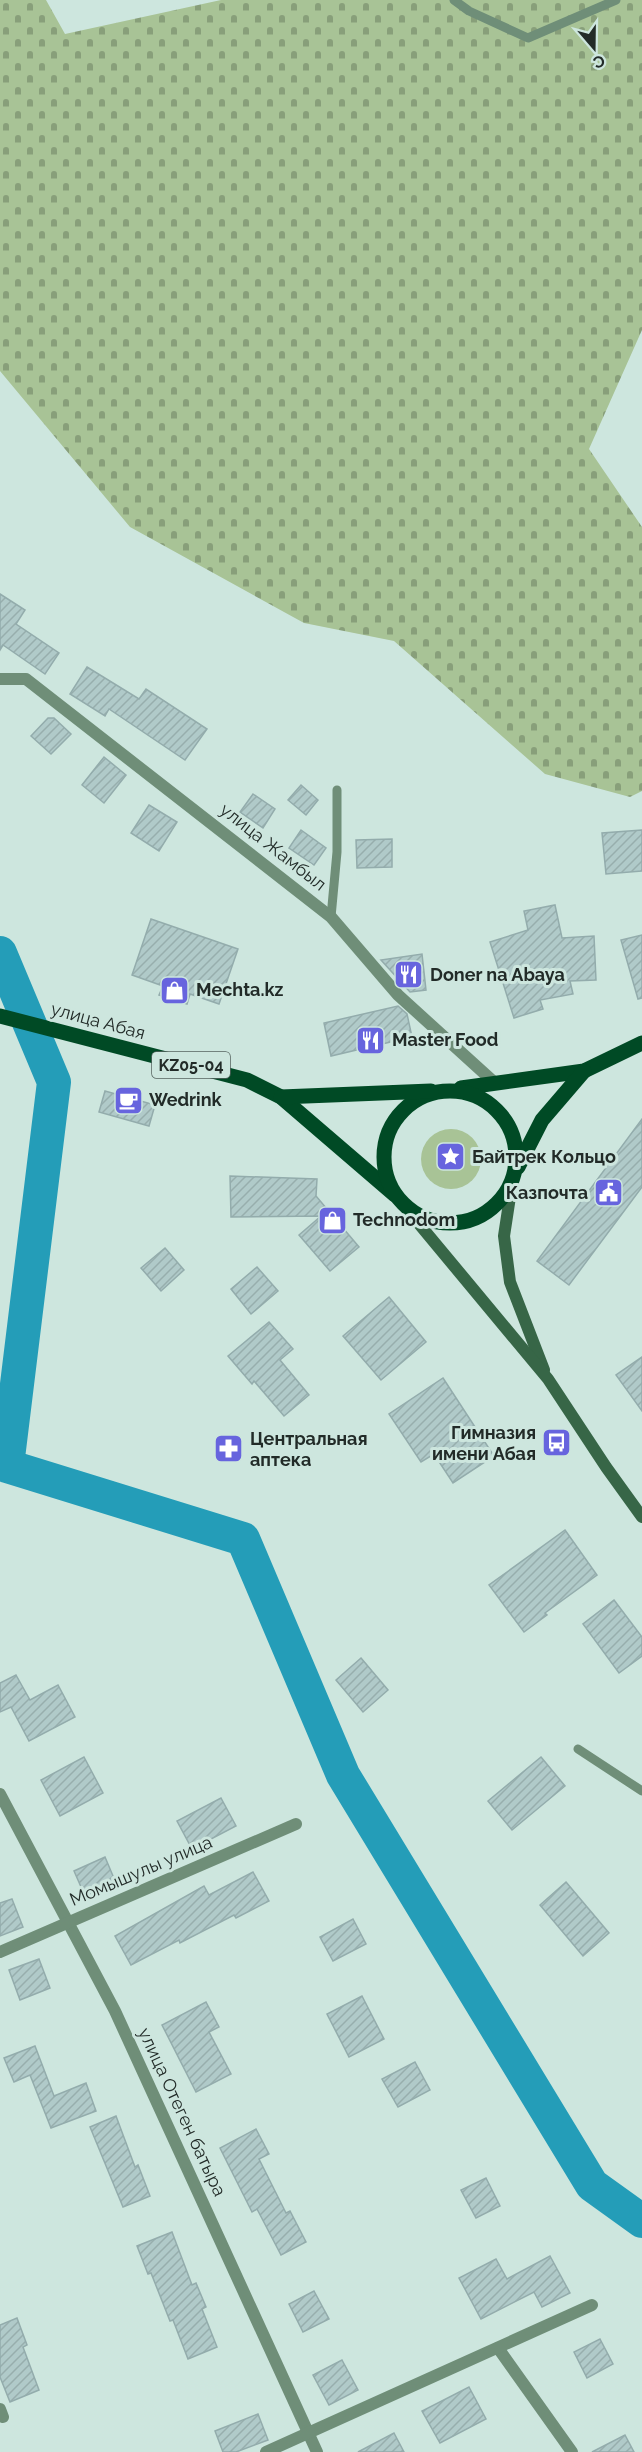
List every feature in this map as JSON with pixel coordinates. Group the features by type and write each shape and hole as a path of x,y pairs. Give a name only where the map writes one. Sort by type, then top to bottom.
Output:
{"main road":[{"name":"улица Абая","path":"3,1017 247,1080 281,1096 395,1195"},
{"name":"KZ05-04","path":"281,1096 444,1090 584,1071 642,1042"},
{"name":"KZ05-04","path":"513,1177 517,1155 513,1134 502,1115 486,1100 466,1092 444,1090 424,1095 407,1106 394,1120 386,1138 383,1158 386,1178 395,1195 410,1210 429,1220 449,1223 470,1220 489,1210 504,1196 542,1120 584,1071"},
{"path":"513,1177 504,1236 510,1282 548,1379"},
{"path":"395,1195 548,1379 642,1517"}],"street":[{"name":"улица Жамбыл","path":"0,679 26,679 331,917 398,995 496,1084"},
{"name":"улица Отеген батыра","path":"0,1794 116,2011 317,2452"},
{"name":"Момышулы улица","path":"0,1952 296,1824"},
{"path":"266,2452 592,2305"},
{"path":"498,2348 572,2452"}],"lane":[{"path":"454,0 469,11 528,38 616,0"},
{"path":"331,917 337,852 337,790"},
{"path":"578,1749 642,1791"}],"green space":[{"path":"0,0 46,0 65,34 221,0 642,0 642,330 589,449 642,527 642,791 630,797 545,774 394,641 304,623 130,527 0,371"},
{"path":"445,1129 457,1129 468,1134 476,1142 481,1159 479,1171 468,1184 457,1189 445,1189 434,1184 426,1176 421,1165 421,1153 426,1142 434,1134"}],"building":[{"path":"0,594 25,610 16,624 59,653 45,674 3,645 0,650"},
{"path":"87,667 139,699 146,689 207,729 185,760 109,709 105,716 70,694"},
{"path":"48,718 54,718 71,734 51,754 31,736"},
{"path":"104,757 126,775 104,803 82,785"},
{"path":"301,785 318,800 306,815 288,800"},
{"path":"253,794 275,809 263,828 240,812"},
{"path":"149,805 177,822 159,851 131,833"},
{"path":"301,830 326,848 314,865 289,848"},
{"path":"642,830 642,871 606,874 602,833"},
{"path":"392,839 392,867 357,868 356,840"},
{"path":"555,905 562,938 594,936 596,980 570,981 573,994 540,1000 543,1009 514,1018 490,942 528,930 524,911"},
{"path":"151,919 238,949 219,1004 190,994 187,1004 159,995 163,986 132,975"},
{"path":"642,935 642,998 638,999 621,940"},
{"name":"Doner na Abaya","path":"422,954 426,990 410,992 381,960"},
{"path":"398,1006 407,1014 412,1037 331,1056 324,1023"},
{"path":"105,1091 155,1105 149,1126 99,1112"},
{"path":"642,1119 642,1187 569,1285 537,1261"},
{"path":"230,1176 317,1179 316,1196 359,1247 330,1271 299,1235 321,1216 231,1217"},
{"path":"165,1248 184,1270 161,1291 141,1268"},
{"path":"257,1267 278,1291 251,1314 231,1289"},
{"path":"389,1297 426,1342 381,1380 343,1336"},
{"path":"269,1322 293,1349 280,1360 309,1395 284,1416 254,1381 252,1384 228,1356"},
{"path":"642,1357 642,1411 616,1375"},
{"path":"443,1378 494,1456 453,1483 434,1454 421,1462 389,1414"},
{"path":"565,1530 597,1575 545,1613 547,1615 524,1632 489,1585"},
{"path":"614,1600 642,1637 642,1656 619,1673 583,1624"},
{"path":"361,1658 388,1690 363,1712 336,1680"},
{"path":"16,1675 30,1700 58,1685 75,1717 29,1741 11,1707 0,1712 0,1683"},
{"path":"84,1757 103,1793 60,1816 41,1780"},
{"path":"541,1757 565,1786 512,1830 488,1801"},
{"path":"221,1798 236,1826 192,1849 177,1821"},
{"path":"105,1857 116,1883 85,1896 74,1871"},
{"path":"253,1872 269,1901 236,1918 234,1915 180,1943 179,1940 131,1965 115,1936 204,1886 209,1895"},
{"path":"566,1882 609,1933 583,1956 540,1905"},
{"path":"12,1899 23,1927 0,1936 0,1903"},
{"path":"353,1919 366,1944 333,1961 320,1937"},
{"path":"39,1959 50,1988 20,2000 9,1970"},
{"path":"362,1996 384,2039 349,2057 327,2014"},
{"path":"206,2002 219,2027 209,2032 231,2074 196,2092 162,2025"},
{"path":"35,2046 54,2096 86,2083 96,2111 51,2128 30,2075 14,2082 4,2058"},
{"path":"415,2062 430,2090 398,2107 382,2079"},
{"path":"116,2116 135,2167 138,2165 150,2196 123,2207 90,2127"},
{"path":"256,2129 269,2154 259,2159 286,2213 290,2211 306,2242 281,2255 257,2209 252,2212 220,2148"},
{"path":"486,2178 500,2206 476,2218 461,2190"},
{"path":"172,2232 192,2285 196,2283 206,2307 202,2309 217,2347 188,2359 173,2320 170,2321 151,2273 148,2274 137,2246"},
{"path":"550,2256 570,2293 542,2307 534,2292 481,2319 459,2278 496,2259 507,2279"},
{"path":"314,2291 329,2319 303,2332 289,2304"},
{"path":"17,2318 27,2345 23,2347 39,2390 10,2402 0,2377 0,2325"},
{"path":"600,2339 613,2364 587,2378 574,2352"},
{"path":"342,2360 358,2390 329,2405 313,2375"},
{"path":"469,2387 486,2419 440,2443 422,2411"},
{"path":"258,2414 268,2440 236,2452 223,2452 215,2431"},
{"path":"394,2433 404,2452 358,2452"},
{"path":"625,2435 634,2452 592,2452"}],"waterway":[{"path":"0,953 54,1082 7,1466 243,1539 343,1775 592,2185 642,2221"}],"place":[{"name":"Doner na Abaya","path":"409,975"},
{"name":"Mechta.kz","path":"175,990"},
{"name":"Master Food","path":"371,1040"},
{"name":"Wedrink","path":"128,1100"},
{"name":"Байтрек Кольцо","path":"451,1157"},
{"name":"Казпочта","path":"609,1193"},
{"name":"Technodom","path":"332,1220"},
{"name":"Гимназия имени Абая","path":"557,1443"},
{"name":"Центральная аптека","path":"229,1449"}]}
